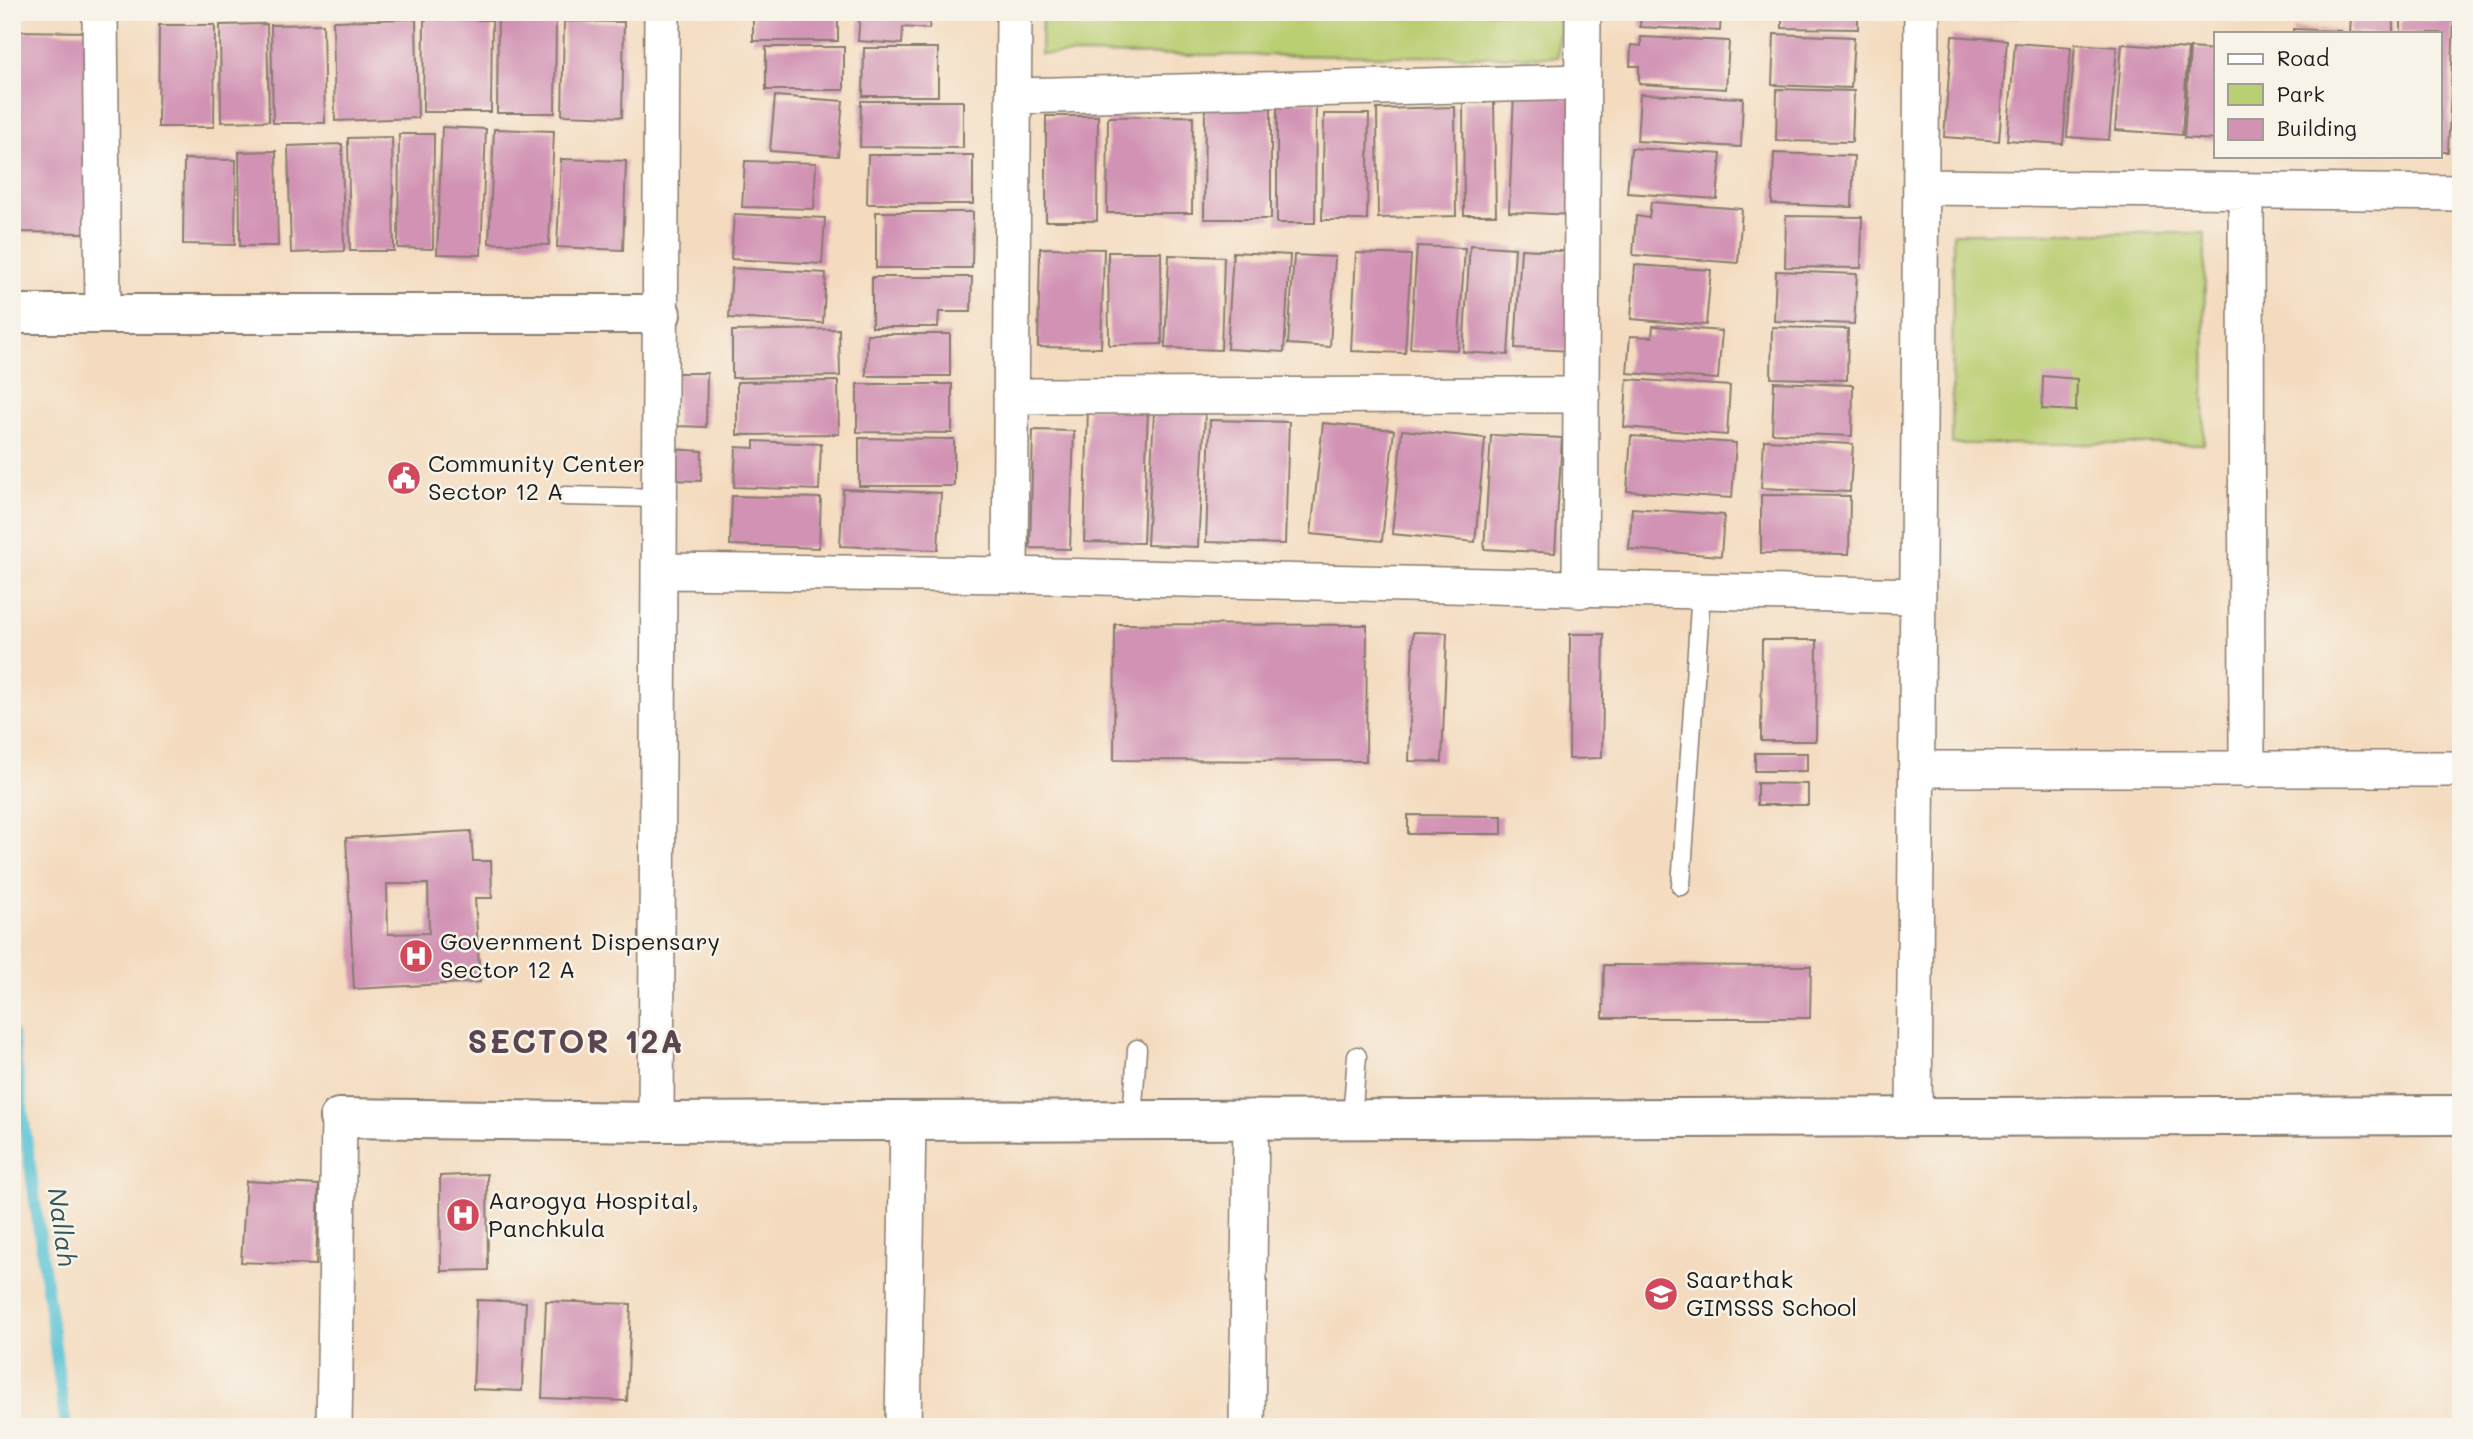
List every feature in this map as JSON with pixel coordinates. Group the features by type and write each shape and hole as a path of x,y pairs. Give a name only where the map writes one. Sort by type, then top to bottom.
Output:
{"street":[{"path":"100,12 103,314"},
{"path":"656,1122 662,12"},
{"path":"1010,575 1014,12"},
{"path":"1580,590 1583,12"},
{"path":"1914,1118 1922,12"},
{"path":"1014,96 1583,82"},
{"path":"1921,187 2461,193"},
{"path":"2246,192 2247,770"},
{"path":"19,314 661,314"},
{"path":"1012,396 1582,395"},
{"path":"660,571 1010,575 1918,596"},
{"path":"1917,769 2461,769"},
{"path":"334,1427 339,1118 656,1122 2461,1115"},
{"path":"1247,1427 1251,1118"},
{"path":"903,1427 908,1121"}],"lane":[{"path":"565,496 660,498"},
{"path":"1681,886 1701,592"},
{"path":"1132,1119 1137,1049"},
{"path":"1352,1118 1357,1056"}],"green space":[{"path":"1042,12 1559,12 1558,57 1041,54"},
{"path":"1953,233 2205,233 2204,444 1952,444"}],"building":[{"path":"753,12 838,12 838,41 753,41"},
{"path":"860,12 931,12 929,29 903,27 902,44 858,41"},
{"path":"1641,12 1721,12 1720,31 1640,27"},
{"path":"1782,12 1858,12 1858,29 1782,28"},
{"path":"1957,12 2016,12 2015,18 1956,17"},
{"path":"2351,17 2393,18 2393,32 2350,32"},
{"path":"498,18 556,19 555,113 497,113"},
{"path":"416,19 418,118 335,121 333,21"},
{"path":"2401,19 2454,21 2448,152 2442,152 2442,32 2401,32"},
{"path":"424,20 492,20 491,112 423,112"},
{"path":"564,21 624,22 622,117 562,115"},
{"path":"267,24 269,121 221,122 220,25"},
{"path":"323,24 325,123 273,123 271,25"},
{"path":"159,25 215,25 214,127 158,127"},
{"path":"2293,29 2341,31 2341,32 2293,32"},
{"path":"12,31 91,32 88,233 12,232"},
{"path":"1774,34 1854,37 1851,88 1772,85"},
{"path":"1952,36 2007,40 1999,141 1944,137"},
{"path":"1641,37 1729,41 1726,89 1639,84 1639,66 1630,66 1631,45 1641,46"},
{"path":"2015,43 2071,47 2063,144 2007,140"},
{"path":"2075,44 2117,47 2109,140 2067,137"},
{"path":"2122,44 2188,49 2182,135 2115,130"},
{"path":"766,47 844,47 844,90 766,90"},
{"path":"864,48 938,48 938,96 863,96"},
{"path":"2190,48 2214,50 2214,140 2184,138"},
{"path":"1777,89 1854,91 1852,142 1776,141"},
{"path":"1514,93 1578,96 1573,215 1509,212"},
{"path":"1640,94 1743,98 1741,147 1637,141"},
{"path":"775,96 843,101 838,156 770,151"},
{"path":"861,101 963,101 963,148 860,147"},
{"path":"1277,101 1316,101 1315,223 1277,223"},
{"path":"1463,101 1494,101 1496,215 1464,215"},
{"path":"1205,105 1271,105 1271,219 1204,219"},
{"path":"1455,107 1456,216 1378,218 1377,109"},
{"path":"1324,114 1369,114 1367,220 1322,220"},
{"path":"1046,116 1098,116 1097,221 1046,221"},
{"path":"1193,116 1192,213 1107,213 1108,117"},
{"path":"442,127 486,129 481,255 437,254"},
{"path":"494,129 554,131 549,245 489,243"},
{"path":"399,134 434,134 433,249 398,248"},
{"path":"392,137 394,251 350,251 348,138"},
{"path":"342,144 344,251 291,253 288,146"},
{"path":"1631,148 1721,154 1717,199 1627,193"},
{"path":"276,151 278,246 240,246 239,152"},
{"path":"1774,153 1854,156 1852,207 1772,204"},
{"path":"868,155 973,155 973,204 867,204"},
{"path":"184,159 236,160 235,245 183,244"},
{"path":"561,159 626,161 623,250 557,247"},
{"path":"745,161 816,163 814,209 742,207"},
{"path":"1651,202 1742,209 1738,263 1633,255 1636,216 1649,218"},
{"path":"876,212 973,212 972,268 876,268"},
{"path":"734,214 825,218 822,264 731,259"},
{"path":"1786,216 1862,217 1861,268 1785,267"},
{"path":"1470,245 1515,248 1508,355 1463,352"},
{"path":"1417,246 1465,248 1458,350 1410,348"},
{"path":"1040,248 1104,249 1101,348 1038,347"},
{"path":"1521,249 1577,252 1572,351 1515,348"},
{"path":"1108,252 1161,252 1162,344 1109,345"},
{"path":"1233,252 1290,255 1284,352 1227,349"},
{"path":"1356,253 1411,255 1405,353 1351,351"},
{"path":"1169,255 1224,257 1221,350 1165,348"},
{"path":"1294,255 1335,257 1330,347 1288,344"},
{"path":"1635,265 1711,270 1706,325 1631,319"},
{"path":"732,268 826,273 823,323 729,318"},
{"path":"1776,271 1857,274 1854,324 1774,321"},
{"path":"872,277 972,277 971,312 939,312 938,327 872,327"},
{"path":"1653,326 1722,331 1718,379 1627,373 1630,336 1652,337"},
{"path":"1772,327 1848,329 1847,380 1771,378"},
{"path":"839,329 840,376 732,378 732,331"},
{"path":"867,334 950,334 950,376 866,376"},
{"path":"677,373 707,373 706,427 676,426"},
{"path":"2043,376 2077,379 2076,411 2042,409"},
{"path":"1627,379 1730,386 1727,435 1624,427"},
{"path":"838,381 839,434 737,435 737,382"},
{"path":"1774,382 1853,385 1852,436 1772,433"},
{"path":"857,384 952,384 952,433 857,432"},
{"path":"1088,408 1148,410 1143,543 1084,542"},
{"path":"1154,412 1205,414 1198,547 1147,545"},
{"path":"1210,420 1289,422 1285,544 1206,542"},
{"path":"1323,423 1394,430 1382,541 1311,534"},
{"path":"1033,430 1074,431 1070,549 1030,548"},
{"path":"1402,430 1485,438 1475,542 1392,534"},
{"path":"1491,435 1562,438 1555,553 1484,549"},
{"path":"1631,436 1736,443 1732,498 1627,491"},
{"path":"859,438 954,439 954,486 859,486"},
{"path":"1764,440 1853,444 1850,492 1761,488"},
{"path":"754,441 821,444 819,490 734,487 736,447 754,448"},
{"path":"670,449 702,451 701,481 669,480"},
{"path":"843,489 941,493 938,550 840,546"},
{"path":"1761,495 1850,496 1849,554 1761,553"},
{"path":"732,496 821,498 819,548 730,545"},
{"path":"1632,508 1724,515 1721,556 1629,549"},
{"path":"1115,624 1367,625 1366,761 1114,760"},
{"path":"1413,632 1447,633 1442,762 1409,761"},
{"path":"1570,634 1604,634 1602,758 1569,759"},
{"path":"1762,640 1817,640 1816,741 1761,741"},
{"path":"1755,753 1807,753 1807,771 1755,771"},
{"path":"1757,783 1808,784 1808,805 1757,805"},
{"path":"1408,815 1502,816 1502,834 1408,834"},
{"path":"471,831 473,861 491,861 492,898 475,898 480,982 354,989 346,838","holes":["387,884 428,884 429,933 388,934"]},
{"path":"1604,965 1811,966 1810,1018 1603,1018"},
{"path":"487,1174 488,1270 441,1271 440,1176"},
{"path":"246,1181 319,1185 316,1265 241,1262"},
{"path":"477,1300 526,1302 522,1391 473,1389"},
{"path":"546,1301 631,1304 627,1401 542,1398"}],"waterway":[{"name":"Nallah","path":"12,1034 66,1427"}],"place":[{"name":"Community Center Sector 12 A","path":"404,478"},
{"name":"Government Dispensary Sector 12 A","path":"416,956"},
{"name":"Aarogya Hospital, Panchkula","path":"463,1215"},
{"name":"Saarthak GIMSSS School","path":"1661,1294"}],"district":[{"name":"SECTOR 12A","path":"576,1042"}]}
